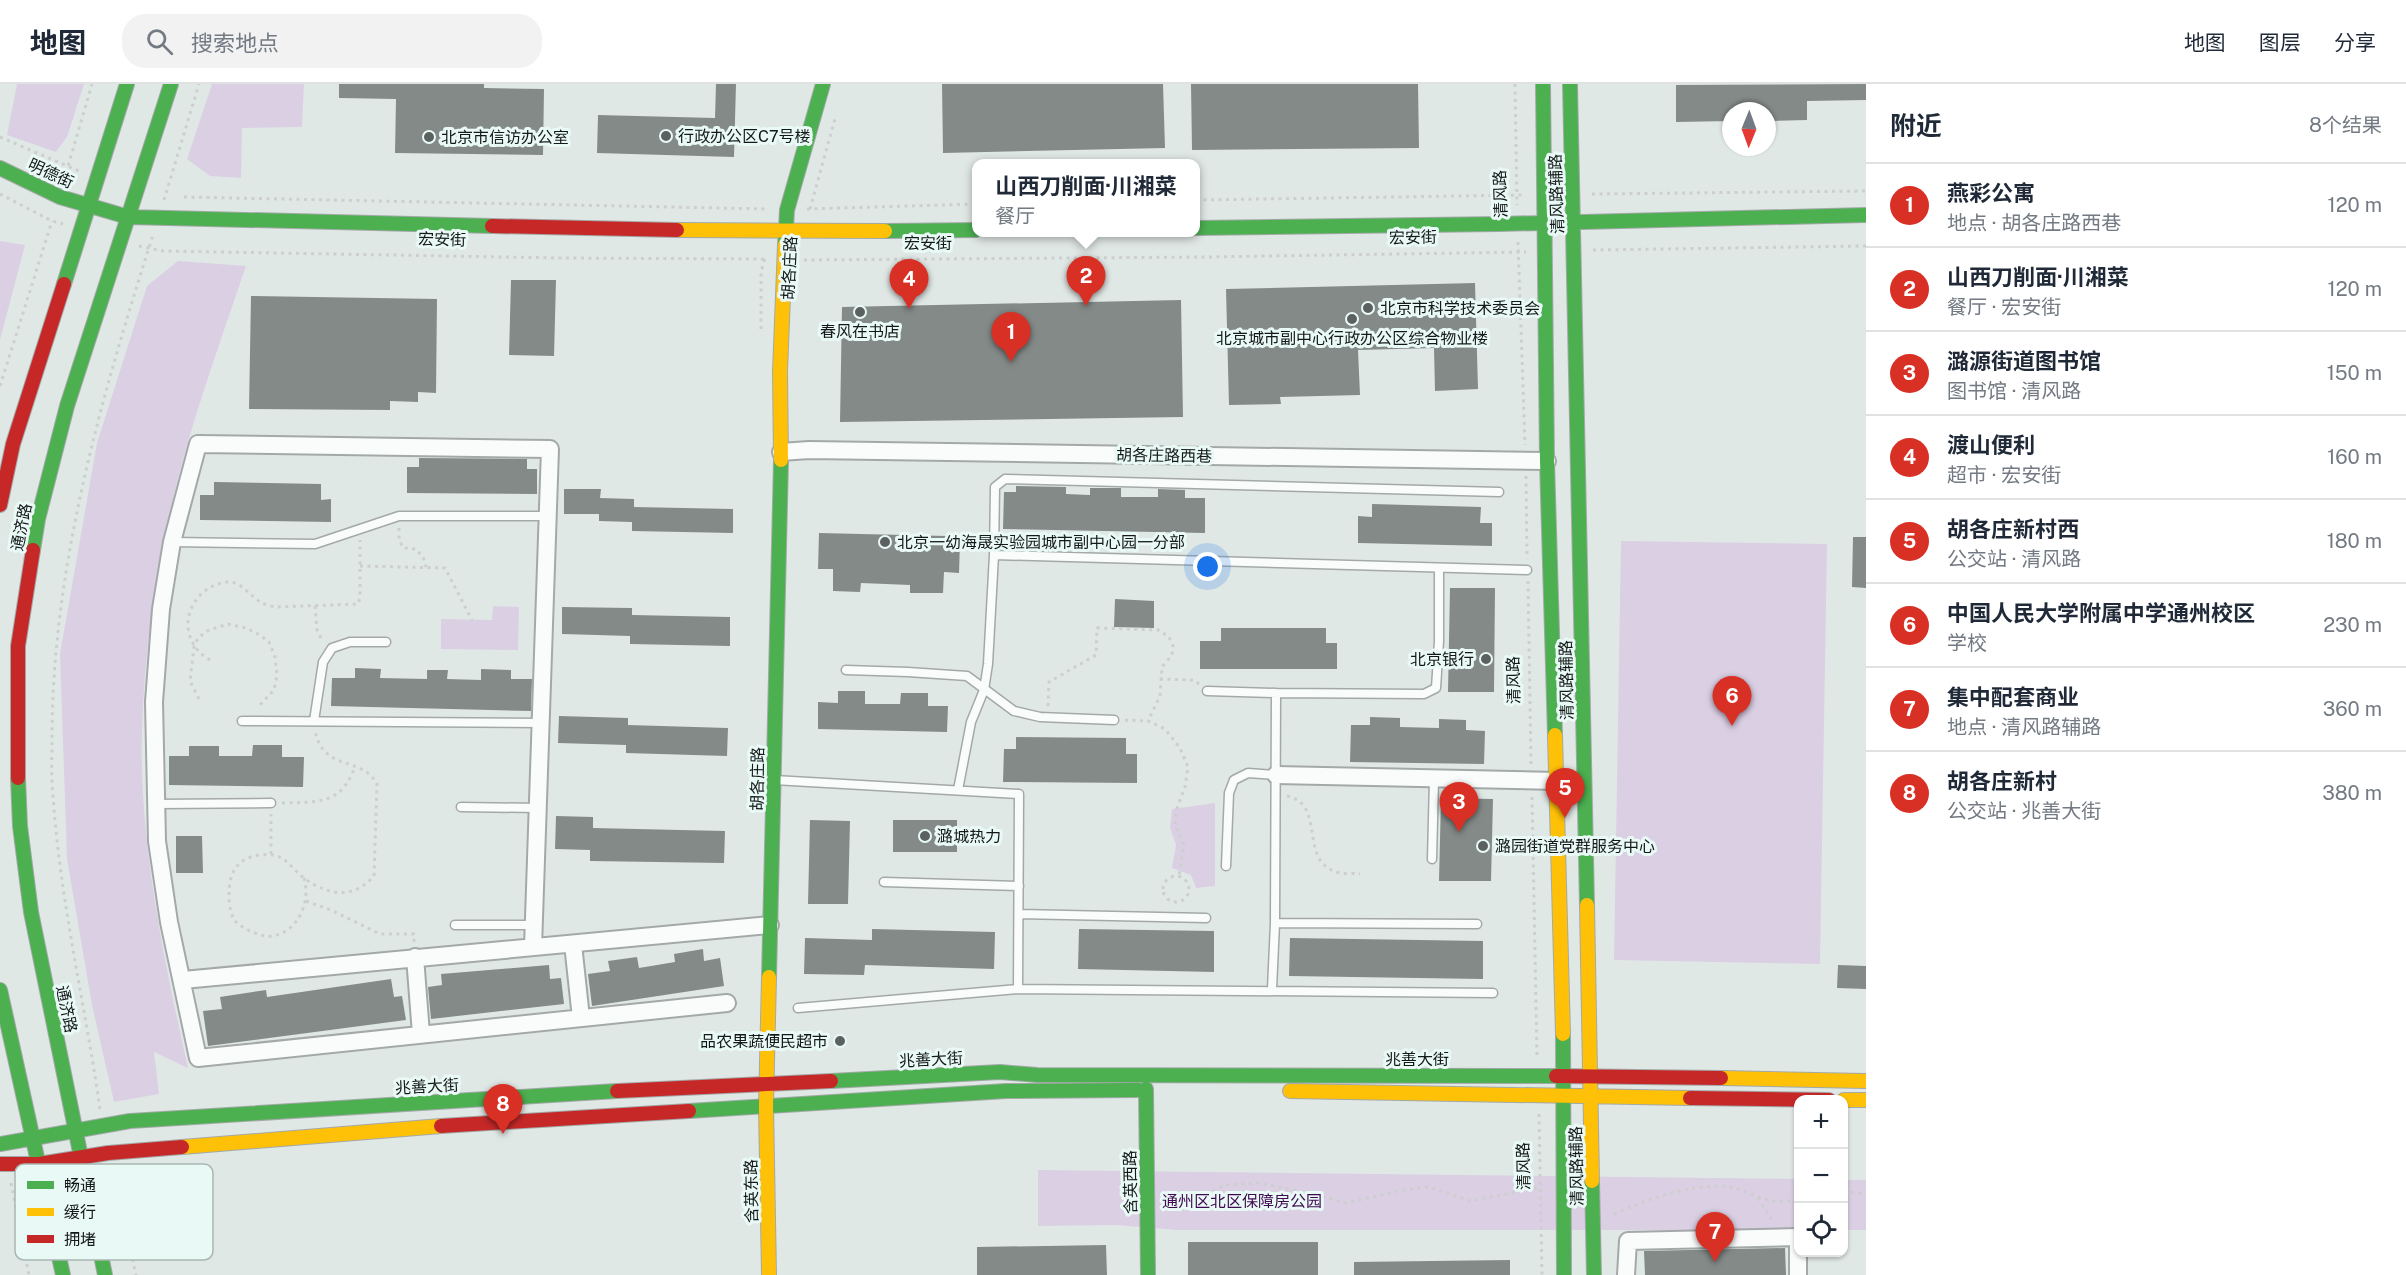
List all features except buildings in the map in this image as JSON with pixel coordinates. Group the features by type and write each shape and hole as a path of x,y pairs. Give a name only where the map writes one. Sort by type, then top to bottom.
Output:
{"main road":[{"name":"通济路","path":"0,505 3,474 127,84"},
{"name":"通济路","path":"82,1164 31,912 20,826 17,745 18,646 38,519 67,406 171,84"},
{"name":"胡各庄路","path":"766,1106 781,452 780,372 787,210 823,84"},
{"path":"1543,84 1547,461 1564,1076 1564,1275"},
{"name":"清风路辅路","path":"1570,84 1594,1275"},
{"name":"明德街","path":"0,168 60,197 89,207"},
{"name":"宏安街","path":"89,207 128,217 159,218 786,232 972,230"},
{"name":"宏安街","path":"1200,228 1574,223 1866,215"},
{"path":"0,990 39,1164 108,1153 363,1131 1006,1092 1227,1089"},
{"name":"兆善大街","path":"0,1144 75,1132 130,1120 767,1083 1000,1072 1037,1075 1591,1076 1866,1081"},
{"name":"含英西路","path":"1146,1089 1148,1275"},
{"name":"兆善大街","path":"1274,1090 1794,1099"},
{"path":"1848,1100 1866,1100"},
{"name":"含英东路","path":"766,1106 769,1275"},
{"path":"60,1260 63,1275"},
{"name":"通济路","path":"102,1260 105,1275"}],"street":[{"path":"533,947 550,449 198,444 172,542 161,609 154,702 157,841 169,922 198,1058 727,1003"},
{"name":"胡各庄路西巷","path":"781,452 821,450 1547,461"},
{"path":"1276,775 1557,781"},
{"path":"183,980 770,925"},
{"path":"573,944 580,1018"},
{"path":"415,957 422,1034"},
{"path":"1626,1275 1628,1241 1798,1237 1798,1275"}],"lane":[{"path":"958,790 971,722 984,690 988,664 995,487 1005,479 1499,492"},
{"path":"172,542 315,544 399,516 548,516"},
{"path":"994,555 1527,570"},
{"path":"1207,691 1424,694 1436,688 1439,641 1439,568"},
{"path":"314,720 323,662 332,648 350,642 386,642"},
{"path":"846,670 967,676 1014,711 1040,717 1114,720"},
{"path":"1272,989 1275,923 1276,693"},
{"path":"242,721 541,723"},
{"path":"1226,866 1229,793 1234,780 1248,773 1276,775"},
{"path":"773,780 1019,794 1018,989"},
{"path":"1432,859 1434,780"},
{"path":"156,804 272,803"},
{"path":"461,807 538,808"},
{"path":"884,882 1019,886"},
{"path":"1019,914 1206,918"},
{"path":"1275,923 1477,924"},
{"path":"455,925 534,926"},
{"path":"798,1008 1018,989 1272,989 1493,993"}],"path":[{"path":"0,386 60,197 92,84"},
{"name":"通济路","path":"103,1126 61,878 52,793 52,687 65,575 94,431 199,84"},
{"name":"清风路","path":"1515,84 1538,1077"},
{"name":"胡各庄路","path":"804,271 810,208 838,106"},
{"path":"0,137 98,178"},
{"path":"138,189 164,197 787,210 972,204"},
{"path":"0,194 52,221 81,229"},
{"name":"宏安街","path":"120,240 148,249 785,260 1204,258 1545,251"},
{"path":"1574,251 1866,246"},
{"path":"399,516 399,539 403,548 416,549 423,557 426,567"},
{"path":"210,660 194,647 187,632 187,622 199,595 213,586 229,581 239,585 263,604 275,607 358,604 360,598 360,529"},
{"path":"360,566 445,568 472,620"},
{"path":"315,606 317,630 321,641 332,648"},
{"path":"200,699 190,681 194,647 198,638 210,630 228,624 246,628 269,642 275,657 277,675 274,690 255,710"},
{"path":"1055,718 1048,710 1049,682 1096,655 1097,628 1159,630 1169,637 1173,646 1172,655 1162,667 1160,696 1148,722"},
{"path":"1160,679 1194,680 1207,691"},
{"path":"304,878 308,891 306,901 297,920 288,928 273,936 248,930 235,921 229,906 232,874 239,863 252,856 271,854 284,859 304,878 325,889 348,894 365,886 374,876 377,784 372,773 340,763 324,751 316,735 314,720"},
{"path":"1114,720 1148,722 1165,729 1180,748 1188,767 1175,825 1184,844 1179,876"},
{"path":"271,854 272,803 314,802 331,798 347,786 355,766"},
{"path":"1276,795 1291,796 1310,814 1315,851 1325,865 1340,872 1360,874"},
{"path":"1170,876 1179,876 1189,884 1189,892 1184,900 1171,901 1164,896 1164,882 1170,876"},
{"path":"306,901 331,910 380,934 414,934 415,957"},
{"name":"清风路","path":"1539,1093 1542,1275"},
{"path":"108,1153 111,1164"},
{"path":"4,1165 15,1213"},
{"path":"1147,1209 1181,1207 1225,1185 1258,1184 1309,1193 1346,1203 1398,1191 1429,1187 1471,1201 1540,1186"},
{"path":"1614,1214 1656,1196 1688,1189 1724,1186 1758,1198 1775,1201 1794,1199"},
{"path":"1848,1192 1866,1194"},
{"path":"1758,1198 1783,1238"},
{"path":"26,1260 29,1275"},
{"path":"133,1260 136,1275"}],"green space":[{"path":"17,84 84,84 67,137 56,152 7,135"},
{"path":"212,84 304,84 302,127 242,128 241,178 210,176 187,159"},
{"path":"0,241 25,245 0,340"},
{"path":"178,261 246,266 197,414 171,507 151,618 144,693 142,773 149,858 162,943 188,1068 154,1052 159,1094 114,1102 92,1005 67,859 60,654 97,443 147,286"},
{"path":"1621,541 1827,544 1820,964 1614,960"},
{"path":"493,606 519,607 518,650 441,649 441,619 492,620"},
{"path":"1215,803 1215,886 1196,888 1191,875 1172,868 1176,845 1170,828 1172,809"},
{"name":"通州区北区保障房公园","path":"1038,1170 1794,1179 1794,1230 1177,1230 1116,1225 1038,1226"},
{"path":"1848,1180 1866,1180 1866,1230 1848,1230"}],"traffic: fast":[{"path":"64,284 127,84"},
{"path":"33,550 38,519 67,406 171,84"},
{"path":"785,245 787,210 823,84"},
{"path":"1543,84 1547,461 1555,735"},
{"path":"1570,84 1587,905"},
{"path":"0,168 60,197 128,217 492,226"},
{"path":"1200,228 1500,224 1866,215"},
{"path":"885,231 972,230"},
{"path":"769,977 781,460"},
{"path":"18,778 20,826 31,912 82,1164"},
{"path":"0,990 38,1164"},
{"path":"1563,1034 1564,1275"},
{"path":"831,1081 1000,1072 1037,1075 1556,1076"},
{"path":"1146,1089 1148,1275"},
{"path":"689,1111 1006,1091 1138,1090"},
{"path":"0,1144 130,1121 617,1091"},
{"path":"1592,1181 1594,1275"},
{"path":"60,1260 63,1275"},
{"path":"102,1260 105,1275"}],"traffic: slow":[{"path":"677,230 885,231"},
{"path":"781,460 780,372 785,245"},
{"path":"1555,735 1563,1034"},
{"path":"1587,905 1592,1181"},
{"path":"769,977 766,1106 769,1275"},
{"path":"1721,1078 1866,1081"},
{"path":"1290,1091 1690,1098"},
{"path":"1848,1100 1866,1100"},
{"path":"182,1147 441,1126"}],"traffic: jam":[{"path":"492,226 677,230"},
{"path":"0,505 13,444 64,284"},
{"path":"18,778 18,646 33,550"},
{"path":"1556,1076 1721,1078"},
{"path":"617,1091 831,1081"},
{"path":"1690,1098 1794,1099"},
{"path":"441,1126 689,1111"},
{"path":"0,1164 39,1164 108,1153 182,1147"}],"place":[{"name":"行政办公区C7号楼","path":"666,136"},
{"name":"北京市信访办公室","path":"429,137"},
{"name":"山西刀削面·川湘菜","path":"1086,306"},
{"name":"北京市科学技术委员会","path":"1368,308"},
{"name":"渡山便利","path":"909,309"},
{"name":"春风在书店","path":"860,312"},
{"name":"北京城市副中心行政办公区综合物业楼","path":"1352,319"},
{"name":"燕彩公寓","path":"1011,362"},
{"name":"北京一幼海晟实验园城市副中心园一分部","path":"885,542"},
{"name":"北京银行","path":"1486,659"},
{"name":"中国人民大学附属中学通州校区","path":"1732,726"},
{"name":"胡各庄新村西","path":"1565,818"},
{"name":"潞源街道图书馆","path":"1459,832"},
{"name":"潞城热力","path":"925,836"},
{"name":"潞园街道党群服务中心","path":"1483,846"},
{"name":"品农果蔬便民超市","path":"840,1041"},
{"name":"胡各庄新村","path":"503,1134"},
{"name":"集中配套商业","path":"1715,1262"}]}
